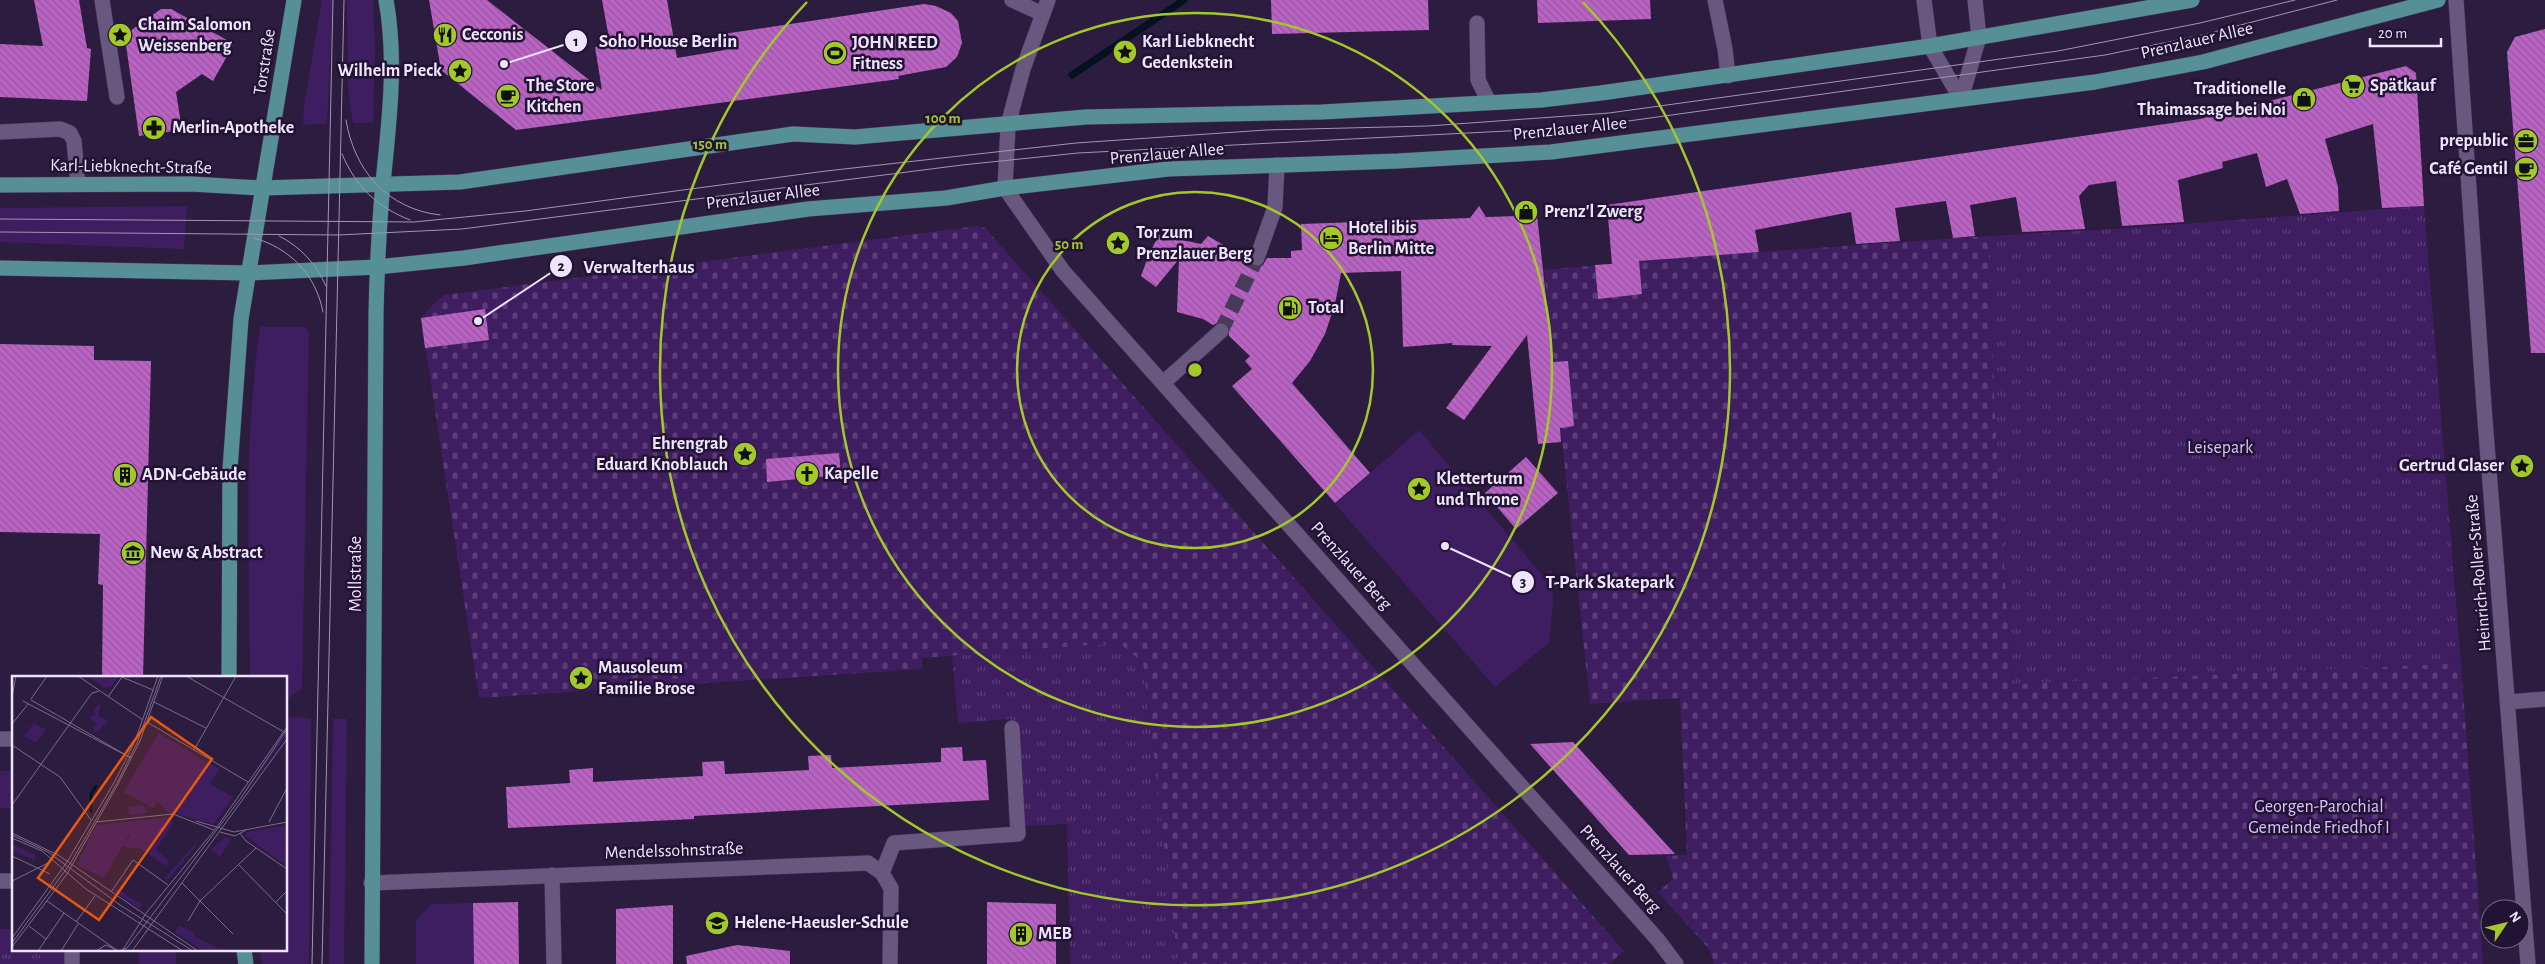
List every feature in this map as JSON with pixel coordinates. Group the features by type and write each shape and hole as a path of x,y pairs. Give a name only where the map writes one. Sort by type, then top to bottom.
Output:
{"main road":[{"name":"Torstraße","path":"262,188 294,0"},
{"path":"383,185 392,64 386,0"},
{"name":"Prenzlauer Allee","path":"383,185 460,182 793,134 856,138 1086,117 1322,112 1467,104 1601,93 1930,46 2192,0"},
{"name":"Prenzlauer Allee","path":"247,273 377,267 464,258 808,209 946,198 1005,188 1168,169 1277,166 1551,152 2095,82 2203,62 2438,0"},
{"name":"Karl-Liebknecht-Straße","path":"0,185 192,184 262,188 383,185"},
{"name":"Mollstraße","path":"372,964 371,883 377,267 383,185"},
{"path":"228,676 230,469 241,319 262,188"},
{"path":"0,268 247,273"}],"street":[{"path":"102,0 117,97"},
{"path":"1005,188 1008,125 1019,84 1045,7 1012,0"},
{"path":"1715,0 1728,76"},
{"path":"1924,0 1930,46 1961,99"},
{"path":"1961,99 1979,37 1975,0"},
{"name":"Heinrich-Roller-Straße","path":"2456,0 2484,397 2528,964"},
{"path":"1467,104 1472,87 1474,23 1478,80 1489,102"},
{"path":"0,132 60,130 70,133 74,141 78,184"},
{"path":"1257,258 1275,207 1277,166"},
{"name":"Prenzlauer Berg","path":"1005,188 1063,271 1647,927 1676,964"},
{"path":"1163,383 1221,331"},
{"path":"2508,702 2545,699"},
{"path":"890,964 891,888 882,873 894,843 1018,834 1012,728"},
{"name":"Mendelssohnstraße","path":"371,883 552,874 868,863 882,873"},
{"path":"552,874 554,964"}],"green space":[{"path":"322,0 333,0 327,124 303,125 304,105"},
{"path":"347,0 373,0 375,50 373,123 353,123 348,88"},
{"path":"187,206 184,249 0,242 0,208"},
{"name":"Leisepark","path":"2424,206 2461,663 2012,684 1997,456 1988,236 2114,229"},
{"path":"977,226 985,228 1624,951 1609,964 1178,964 1143,663 1119,643 922,658 922,669 479,698 421,318 434,303 445,295"},
{"name":"Georgen-Parochial Gemeinde Friedhof I","path":"1988,236 1997,456 2012,684 2461,663 2480,923 2480,949 2482,949 2483,964 1714,964 1710,950 1658,892 1673,879 1666,856 1687,855 1680,698 1590,704 1544,270 1687,257"},
{"path":"260,327 305,327 309,332 302,688 288,698 288,676 250,676 248,502 251,414"},
{"path":"1419,430 1543,576 1552,569 1553,603 1549,643 1495,687 1335,504"},
{"path":"1119,643 1143,663 1178,964 1070,964 1067,824 1026,826 1018,817 1011,719 958,723 952,656"},
{"path":"288,717 311,718 309,964 262,964 260,952 288,952"},
{"path":"333,719 347,719 344,964 329,964"},
{"path":"0,771 12,771 12,808 0,808"},
{"path":"473,903 474,964 416,964 416,920 432,904"},
{"path":"0,929 12,929 12,952 66,952 66,964 0,964"},
{"path":"0,944 12,944 12,952 44,952 44,964 0,964"},
{"path":"139,952 176,952 176,964 139,964"}],"building":[{"path":"34,0 79,0 87,48 91,49 87,101 0,97 0,44 43,46"},
{"path":"429,0 487,0 602,90 595,47 610,44 602,0 667,0 677,58 725,50 723,34 924,4 936,6 951,13 958,21 962,43 957,57 946,67 898,76 899,79 516,130 441,70"},
{"path":"1271,0 1428,0 1429,30 1272,34"},
{"path":"1537,0 1650,0 1651,19 1538,23"},
{"path":"161,9 171,9 234,44 213,81 202,74 176,92 182,130 139,136 125,38 130,31"},
{"path":"2545,29 2545,353 2531,353 2507,52 2515,37"},
{"path":"2406,66 2416,73 2424,206 2382,208 2373,124 2325,139 2338,187 2339,211 2300,214 2287,179 2266,187 2257,153 2222,162 2223,168 2178,180 2184,222 2122,226 2116,181 2089,185 2079,196 2085,229 2022,232 2016,197 1970,205 1975,236 1953,238 1946,201 1895,208 1900,241 1856,244 1851,212 1755,230 1759,252 1639,261 1642,294 1598,299 1595,265 1612,264 1607,205 2200,119"},
{"path":"1525,205 1537,215 1553,362 1568,361 1574,426 1560,428 1561,442 1538,444 1527,335 1464,420 1446,408 1492,346 1452,345 1452,343 1403,347 1401,271 1341,273 1335,304 1325,334 1310,361 1292,383 1370,473 1335,503 1232,386 1252,369 1245,361 1250,356 1229,336 1228,325 1220,322 1213,325 1203,319 1177,312 1179,259 1156,287 1141,276 1149,254 1159,235 1201,244 1208,236 1234,251 1248,255 1250,264 1258,267 1263,265 1267,258 1291,258 1291,251 1302,250 1301,224 1470,218 1479,206 1486,217 1520,216"},
{"path":"485,309 489,340 425,348 421,318"},
{"path":"0,344 94,346 94,360 151,361 143,676 102,676 103,585 98,584 100,534 0,532"},
{"name":"Kapelle","path":"839,453 841,475 767,482 766,459"},
{"path":"1526,457 1558,493 1516,529 1485,493"},
{"path":"1573,742 1675,854 1629,855 1530,744"},
{"path":"962,747 963,761 986,760 989,800 694,816 694,819 508,828 506,787 570,783 569,770 593,768 593,782 703,776 702,762 724,761 725,774 809,770 808,756 831,755 832,768 941,762 941,748"},
{"path":"518,902 519,964 474,964 473,903"},
{"name":"MEB","path":"987,902 1056,904 1056,964 987,964"},
{"path":"673,905 673,964 616,964 616,909"},
{"path":"737,945 790,951 790,964 687,964 686,956"}],"waterway":[{"path":"1072,75 1184,0"}],"tunnel":[{"path":"1221,331 1257,258"}],"tram line":[{"path":"312,964 333,0"},
{"path":"322,964 344,0"},
{"path":"0,219 414,222 525,211 826,171 1076,143 1266,130 1428,126 1609,113 2058,51 2200,23 2295,0"},
{"path":"0,232 338,235 462,229 962,165 1078,153 1585,127 2105,55 2202,35 2337,0"},
{"path":"346,120 350,138 357,155 365,170 376,184 404,205 440,215"},
{"path":"342,154 354,176 369,194 387,209 410,220"},
{"path":"279,236 294,245 307,257 318,270 326,286"},
{"path":"254,238 279,249 299,265 308,275 314,286 323,312"}],"place":[{"name":"Chaim Salomon Weissenberg","path":"120,35"},
{"name":"Cecconis","path":"445,35"},
{"name":"Karl Liebknecht Gedenkstein","path":"1125,52"},
{"name":"JOHN REED Fitness","path":"835,53"},
{"name":"Soho House Berlin","path":"504,64"},
{"name":"Wilhelm Pieck","path":"460,71"},
{"name":"Spätkauf","path":"2353,86"},
{"name":"The Store Kitchen","path":"508,96"},
{"name":"Traditionelle Thaimassage bei Noi","path":"2304,99"},
{"name":"Merlin-Apotheke","path":"154,128"},
{"name":"prepublic","path":"2526,141"},
{"name":"Café Gentil","path":"2526,169"},
{"name":"Prenz'l Zwerg","path":"1526,212"},
{"name":"Hotel ibis Berlin Mitte","path":"1331,238"},
{"name":"Tor zum Prenzlauer Berg","path":"1118,243"},
{"name":"Total","path":"1290,308"},
{"name":"Verwalterhaus","path":"478,321"},
{"name":"Ehrengrab Eduard Knoblauch","path":"745,454"},
{"name":"Gertrud Glaser","path":"2522,466"},
{"name":"Kapelle","path":"807,474"},
{"name":"ADN-Gebäude","path":"125,475"},
{"name":"Kletterturm und Throne","path":"1419,489"},
{"name":"T-Park Skatepark","path":"1445,546"},
{"name":"New & Abstract","path":"133,553"},
{"name":"Mausoleum Familie Brose","path":"581,678"},
{"name":"Helene-Haeusler-Schule","path":"717,923"},
{"name":"MEB","path":"1021,934"}]}
